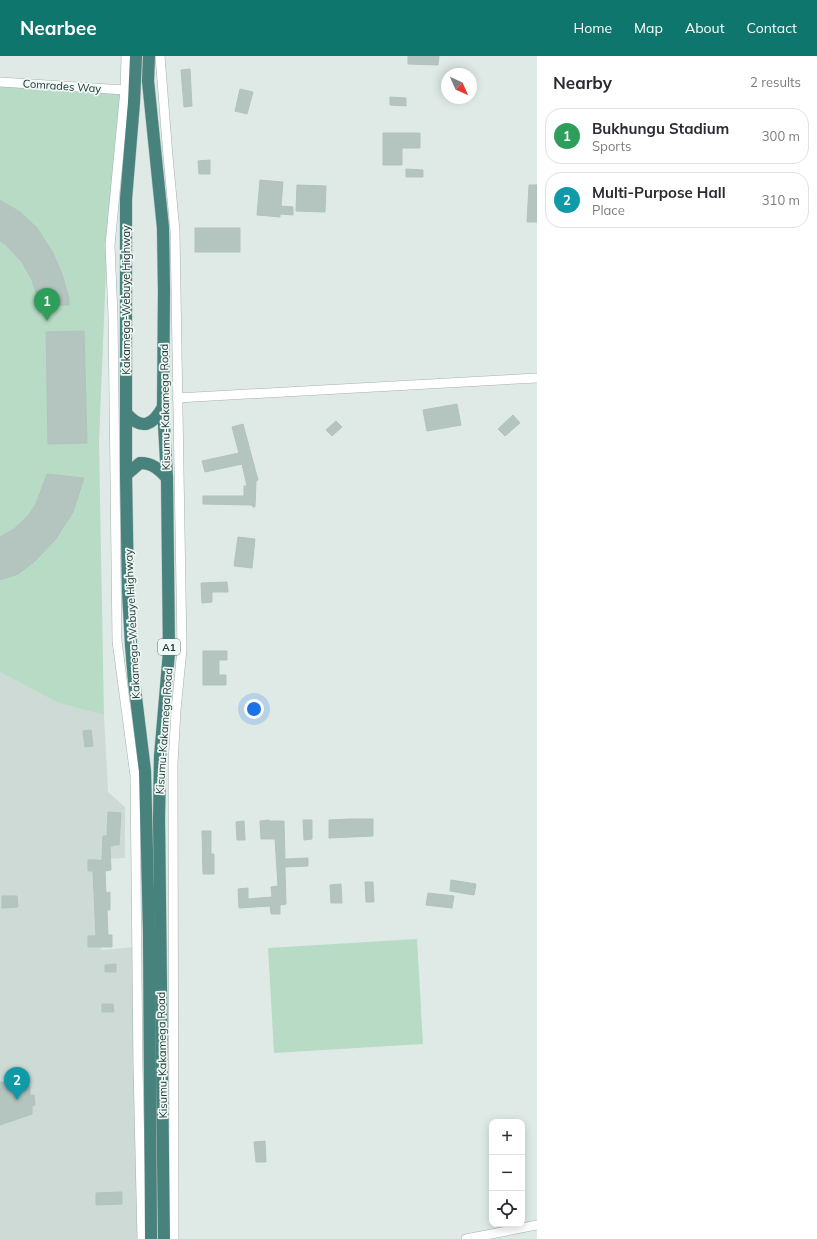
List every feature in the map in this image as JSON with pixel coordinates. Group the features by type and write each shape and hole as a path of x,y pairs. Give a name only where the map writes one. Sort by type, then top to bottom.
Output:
{"highway":[{"name":"Kakamega-Webuye Highway","path":"136,56 126,199 126,475 128,592 132,656 145,771 150,932 151,1239"},
{"name":"Kisumu-Kakamega Road","path":"149,56 148,81 163,228 163,407 167,478 169,652 160,757 159,819 164,1239"},
{"path":"127,414 140,424 147,424 156,418 163,407"},
{"path":"126,475 140,463 147,463 158,468 167,478"}],"street":[{"path":"126,56 110,245 113,324 117,641 135,776 142,1239"},
{"path":"160,56 175,231 182,634 176,710 173,815 174,1239"},
{"name":"Comrades Way","path":"0,82 124,90"},
{"path":"124,90 133,107"},
{"path":"177,398 537,378"},
{"path":"122,676 132,656"},
{"path":"167,676 181,658"},
{"path":"466,1239 510,1235 537,1225"}],"shaded area":[{"path":"0,672 58,703 104,715 108,792 125,807 125,858 98,859 101,950 136,947 146,1239 0,1239"}],"green space":[{"path":"0,83 121,86 107,246 99,442 104,715 58,703 0,672"},
{"path":"417,939 423,1044 274,1053 268,948"}],"building":[{"path":"408,56 439,56 438,65 408,64"},
{"path":"190,69 192,106 184,107 181,70"},
{"path":"240,89 253,92 247,114 235,111"},
{"path":"390,97 406,98 406,106 390,105"},
{"path":"383,133 420,133 420,148 402,148 402,165 383,165"},
{"path":"210,160 210,174 199,174 198,161"},
{"path":"406,169 423,170 423,177 406,177"},
{"path":"260,180 283,182 281,206 293,207 293,215 280,214 280,217 257,215"},
{"path":"297,185 326,186 325,212 296,211"},
{"path":"529,185 537,185 537,222 527,222"},
{"path":"0,200 20,212 37,228 53,253 62,274 69,299 69,305 40,306 32,280 22,262 6,245 0,241"},
{"path":"195,228 240,228 240,252 195,252"},
{"path":"84,331 87,443 48,444 46,332"},
{"path":"457,404 461,425 427,431 423,410"},
{"path":"513,415 520,423 505,436 498,429"},
{"path":"336,421 342,427 332,436 326,430"},
{"path":"243,424 258,480 256,481 255,507 252,505 203,504 203,496 244,496 244,486 247,486 242,464 205,472 202,461 239,453 232,427"},
{"path":"47,474 84,478 73,512 55,540 34,562 18,574 0,580 0,537 14,529 28,516 36,504"},
{"path":"238,537 255,539 252,568 234,566"},
{"path":"227,582 228,592 212,592 212,602 202,603 201,583"},
{"path":"203,651 227,651 227,660 219,660 219,675 226,675 226,685 203,685"},
{"path":"91,730 93,746 85,747 83,731"},
{"path":"108,812 121,813 119,845 110,846 111,870 105,871 106,893 110,892 110,910 107,910 108,935 112,935 112,947 88,947 88,936 96,936 93,871 88,871 88,860 102,860 103,836 107,836"},
{"path":"373,819 373,836 329,838 329,820"},
{"path":"303,820 312,820 312,839 304,840"},
{"path":"244,821 245,840 237,840 236,822"},
{"path":"260,821 284,821 285,859 308,858 308,866 285,867 286,904 280,905 280,914 271,914 270,906 239,908 238,889 248,888 248,899 272,897 271,887 278,886 275,839 261,839"},
{"path":"202,831 211,831 211,854 214,854 214,874 203,874"},
{"path":"451,880 476,884 474,895 450,891"},
{"path":"365,882 373,882 374,902 366,902"},
{"path":"341,884 342,903 331,903 330,885"},
{"path":"428,893 454,896 452,908 426,905"},
{"path":"2,896 17,896 18,907 2,908"},
{"path":"116,964 116,972 105,972 105,965"},
{"path":"102,1004 113,1004 114,1012 102,1012"},
{"path":"0,1082 30,1086 30,1095 34,1095 35,1105 32,1106 32,1114 0,1125"},
{"path":"265,1141 266,1162 256,1162 254,1142"},
{"path":"122,1192 122,1204 96,1205 96,1193"}],"place":[{"name":"Bukhungu Stadium","path":"47,321"},
{"name":"Multi-Purpose Hall","path":"17,1100"}]}
